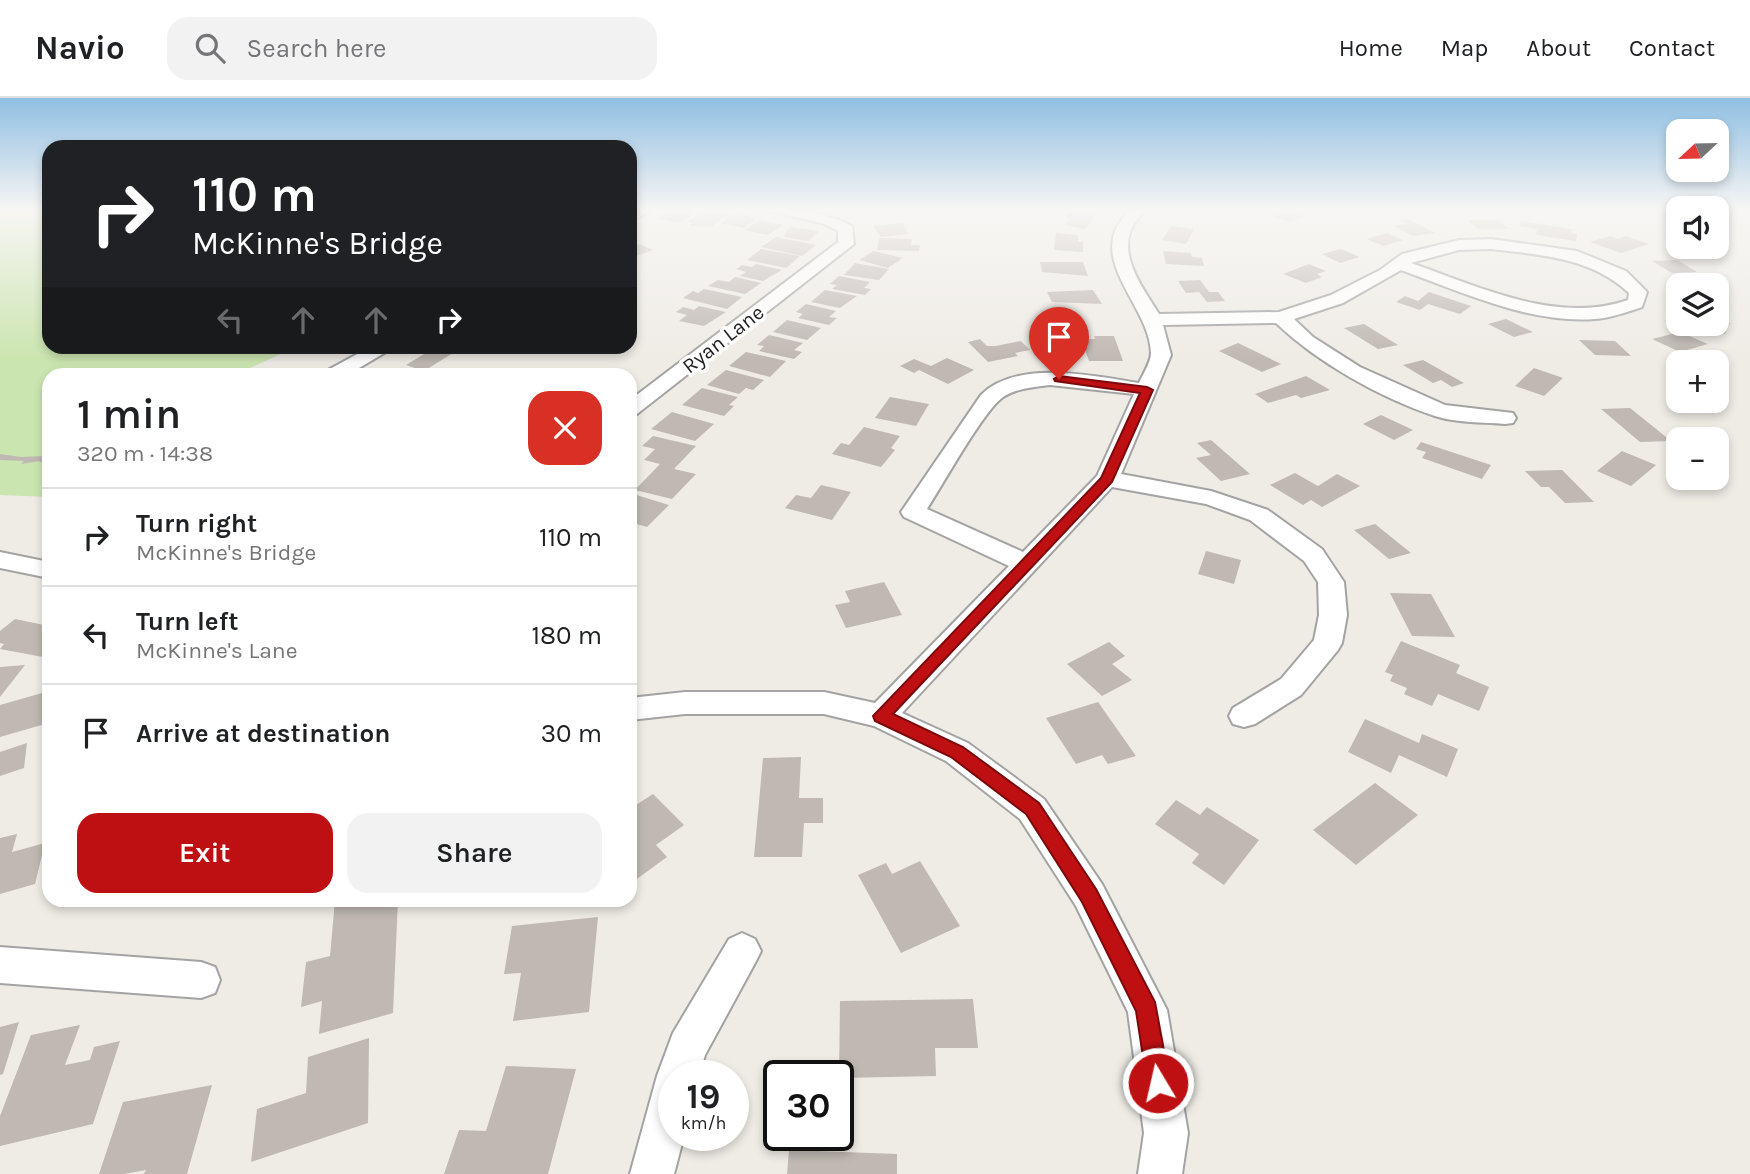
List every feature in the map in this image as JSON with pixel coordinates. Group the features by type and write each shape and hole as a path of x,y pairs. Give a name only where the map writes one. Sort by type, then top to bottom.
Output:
{"street":[{"name":"Ryan Lane","path":"637,405 826,259"},
{"path":"881,716 1107,479 1161,355 1153,320 1128,276 1123,259"},
{"path":"1153,320 1281,317 1337,299 1386,274 1405,259"},
{"path":"1399,264 1510,301 1571,312 1592,315 1636,303 1639,292 1620,275 1586,259"},
{"path":"1281,317 1306,341 1374,381 1441,411 1505,418"},
{"path":"346,368 372,354"},
{"path":"1025,563 914,512 993,394 1026,381 1059,379 1147,390"},
{"path":"1107,479 1211,498 1259,515 1295,539 1313,555 1331,582 1333,615 1328,643 1291,687 1244,716"},
{"path":"5,565 42,569"},
{"path":"637,708 685,703 824,703 881,716 957,752 1032,809 1089,895 1147,1010 1166,1133 1160,1174"},
{"path":"683,1060 687,1047 742,951"},
{"path":"0,965 201,980"},
{"path":"652,1174 658,1151"}],"green space":[{"path":"0,259 42,259 42,354 281,354 250,368 42,368 42,497 0,495"}],"building":[{"path":"748,259 796,259 786,268"},
{"path":"860,259 901,259 888,268"},
{"path":"1165,259 1202,259 1204,266 1166,264"},
{"path":"1332,259 1353,259 1340,263"},
{"path":"1677,260 1697,272 1672,273 1652,261"},
{"path":"1040,262 1083,262 1088,276 1042,272"},
{"path":"855,263 889,269 879,280 844,275"},
{"path":"756,264 782,270 763,281 740,276 746,272 736,269 742,265 752,267"},
{"path":"1309,264 1326,271 1317,274 1322,277 1306,283 1283,274"},
{"path":"839,276 870,282 864,288 871,289 865,295 832,289 837,285 830,284"},
{"path":"735,277 761,283 745,294 708,286 718,280 729,282"},
{"path":"1200,280 1209,292 1218,292 1225,301 1207,302 1199,292 1186,293 1178,281"},
{"path":"704,289 742,297 727,309 683,298 693,291 698,293"},
{"path":"825,290 857,296 840,308 811,302"},
{"path":"1093,290 1102,304 1052,302 1047,292"},
{"path":"1429,292 1471,306 1460,314 1428,304 1420,310 1396,302 1405,296 1418,301"},
{"path":"806,304 836,311 829,317 837,318 829,325 798,318 803,314 796,312"},
{"path":"699,306 726,312 704,326 679,321 687,315 676,312 683,307 694,310"},
{"path":"1506,319 1533,332 1514,337 1488,324"},
{"path":"787,320 821,328 807,340 773,332"},
{"path":"1364,324 1398,345 1378,349 1344,328"},
{"path":"769,335 803,343 794,350 802,352 794,359 759,351 764,346 757,345"},
{"path":"1094,336 1114,336 1123,361 1089,361 1084,347 1088,347 1085,339 1095,339"},
{"path":"1666,336 1689,336 1708,344 1676,350 1652,339"},
{"path":"980,339 987,346 1021,341 1030,350 1015,353 1018,356 988,362 968,342"},
{"path":"1579,340 1615,341 1631,356 1595,355"},
{"path":"1238,343 1281,364 1262,372 1219,351"},
{"path":"746,352 786,361 770,377 729,366"},
{"path":"424,354 451,354 429,368 406,365"},
{"path":"947,358 974,370 948,384 919,370 914,373 900,366 914,359 931,366"},
{"path":"1423,360 1464,383 1452,387 1441,380 1433,383 1403,365"},
{"path":"1534,368 1563,378 1544,396 1515,386"},
{"path":"726,370 764,380 753,390 746,388 739,394 707,385"},
{"path":"1306,376 1330,390 1268,403 1255,394"},
{"path":"702,388 738,397 729,405 734,406 724,416 682,405"},
{"path":"890,397 929,404 916,426 875,418"},
{"path":"1630,408 1666,437 1666,441 1640,442 1601,409"},
{"path":"672,412 714,424 695,441 651,429"},
{"path":"1381,415 1413,430 1394,440 1363,424"},
{"path":"864,427 900,436 891,448 895,450 881,467 832,454 841,443 849,445"},
{"path":"653,436 696,446 674,469 696,474 672,499 637,490 660,464 644,460 655,449 642,446"},
{"path":"1211,440 1250,474 1221,481 1196,458 1211,455 1197,443"},
{"path":"1421,442 1491,465 1482,479 1422,458 1426,452 1416,449"},
{"path":"1622,451 1656,465 1631,486 1597,471"},
{"path":"0,454 42,456 42,462 21,464 24,461 0,460"},
{"path":"1562,470 1594,502 1565,503 1549,487 1541,487 1525,471"},
{"path":"1295,473 1318,486 1337,474 1360,486 1322,507 1311,500 1303,505 1270,485"},
{"path":"821,485 851,492 832,520 785,508 796,495 811,498"},
{"path":"637,495 669,505 647,527 637,524"},
{"path":"1375,524 1411,553 1389,559 1354,530"},
{"path":"1206,551 1241,560 1234,584 1198,574"},
{"path":"884,582 902,615 846,628 835,605 850,602 845,591"},
{"path":"1390,593 1431,594 1455,637 1412,636"},
{"path":"15,619 42,625 42,657 0,649 4,644 0,643 0,631"},
{"path":"1401,641 1460,665 1456,673 1489,687 1479,711 1438,694 1432,706 1404,694 1407,688 1390,681 1393,675 1385,672"},
{"path":"1109,642 1125,656 1112,664 1132,680 1102,696 1067,664"},
{"path":"25,665 0,697 0,667"},
{"path":"42,693 42,725 0,737 0,705"},
{"path":"1098,702 1136,756 1108,764 1102,755 1076,764 1046,718"},
{"path":"1365,719 1419,743 1422,734 1458,749 1447,777 1399,755 1391,773 1348,752"},
{"path":"27,743 24,768 0,776 0,752"},
{"path":"801,757 799,798 823,798 823,823 804,823 802,857 754,857 763,758"},
{"path":"1375,783 1418,815 1356,865 1313,830"},
{"path":"653,794 684,825 656,845 667,857 637,879 637,804"},
{"path":"1176,800 1200,815 1207,807 1259,840 1224,885 1192,863 1199,854 1155,824"},
{"path":"17,834 12,852 42,844 35,884 0,894 0,838"},
{"path":"920,861 960,926 901,953 858,875 886,863 892,874"},
{"path":"334,907 398,907 393,1013 319,1034 322,1001 301,1007 306,962 330,956"},
{"path":"598,917 589,1012 513,1021 521,973 504,974 512,926"},
{"path":"973,999 978,1048 935,1048 936,1076 854,1078 854,1060 839,1060 840,1001"},
{"path":"19,1022 3,1074 0,1075 0,1027"},
{"path":"80,1025 65,1065 90,1060 94,1047 120,1041 93,1124 0,1146 0,1116 31,1035"},
{"path":"369,1038 368,1123 251,1162 257,1109 306,1093 308,1057"},
{"path":"506,1066 576,1069 548,1174 444,1174 459,1130 486,1131"},
{"path":"212,1085 187,1174 144,1174 146,1170 124,1174 99,1174 123,1102"},
{"path":"789,1151 897,1154 897,1174 787,1174"}],"route":[{"path":"1059,379 1147,390 1107,479 881,716 957,752 1032,809 1089,895 1147,1010 1158,1083"}]}
